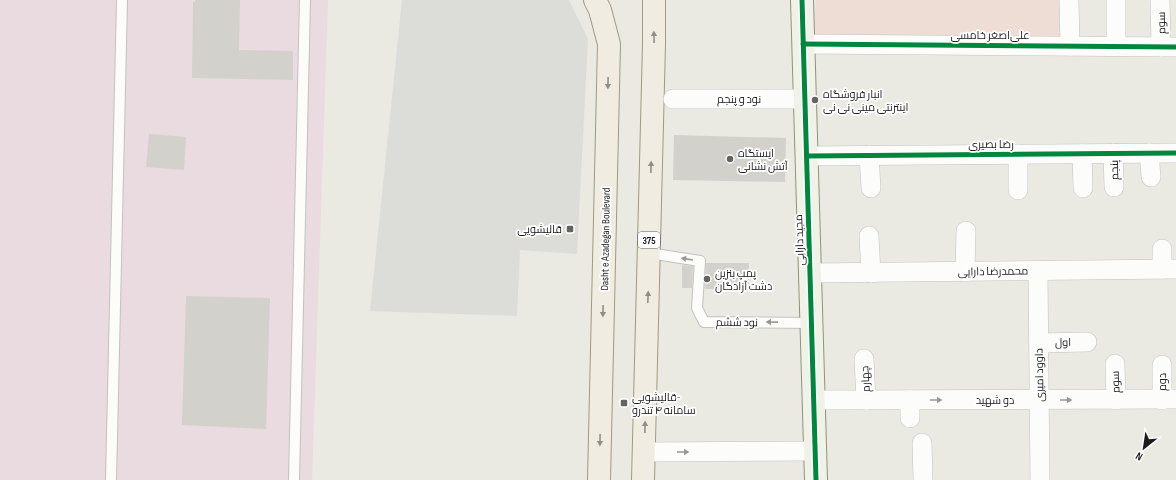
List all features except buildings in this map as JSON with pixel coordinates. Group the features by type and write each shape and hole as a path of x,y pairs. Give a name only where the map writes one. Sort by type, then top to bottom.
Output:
{"main road":[{"name":"Dasht e Azadegan Boulevard","path":"595,0 600,10 609,44 600,480"},
{"path":"609,44 612,0"},
{"name":"375","path":"643,480 654,0"}],"street":[{"name":"مجید دارابی","path":"802,0 816,480"},
{"path":"1069,0 1070,46"},
{"path":"1116,0 1116,46"},
{"name":"سوم","path":"1160,0 1168,47"},
{"name":"علی‌اصغر خامسی","path":"803,44 1168,47"},
{"name":"نود و پنجم","path":"673,99 805,99"},
{"name":"پنجم","path":"1114,153 1114,187"},
{"path":"1149,153 1150,177"},
{"name":"رضا بصیری","path":"806,156 1176,153"},
{"path":"1018,154 1018,190"},
{"path":"1082,154 1083,188"},
{"path":"869,155 871,188"},
{"path":"965,272 966,231"},
{"path":"869,236 871,273"},
{"path":"1162,249 1169,269"},
{"name":"محمدرضا دارایی","path":"810,273 1169,269"},
{"name":"داوود امیری","path":"1038,271 1040,480"},
{"name":"اول","path":"1039,343 1088,342"},
{"name":"چهارم","path":"864,359 866,400"},
{"name":"سوم","path":"1115,364 1116,400"},
{"name":"دوم","path":"1162,365 1169,400"},
{"name":"دو شهید","path":"813,400 866,400 910,409 1039,400 1169,400"},
{"path":"922,442 924,480"},
{"path":"644,452 815,451"}],"lane":[{"path":"111,480 122,0"},
{"path":"294,480 305,0"},
{"name":"نود ششم","path":"649,253 700,261 697,308 704,322 811,323"}],"shaded area":[{"path":"0,0 328,0 312,480 0,480"},
{"path":"402,0 569,0 588,39 577,254 520,250 517,316 370,311"},
{"path":"816,0 1065,0 1067,38 814,34"}],"cycle path":[{"path":"802,0 816,480"},
{"path":"803,44 1176,47"},
{"path":"807,156 1176,153"}],"place":[{"name":"انبار فروشگاه اینترنتی مینی نی نی","path":"815,100"},
{"name":"ایستگاه آتش نشانی","path":"730,159"},
{"name":"قالیشویی","path":"570,229"},
{"name":"پمپ بنزین دشت آزادگان","path":"707,279"},
{"name":"قالیشویی- سامانه ۴ تندرو","path":"624,403"}]}
